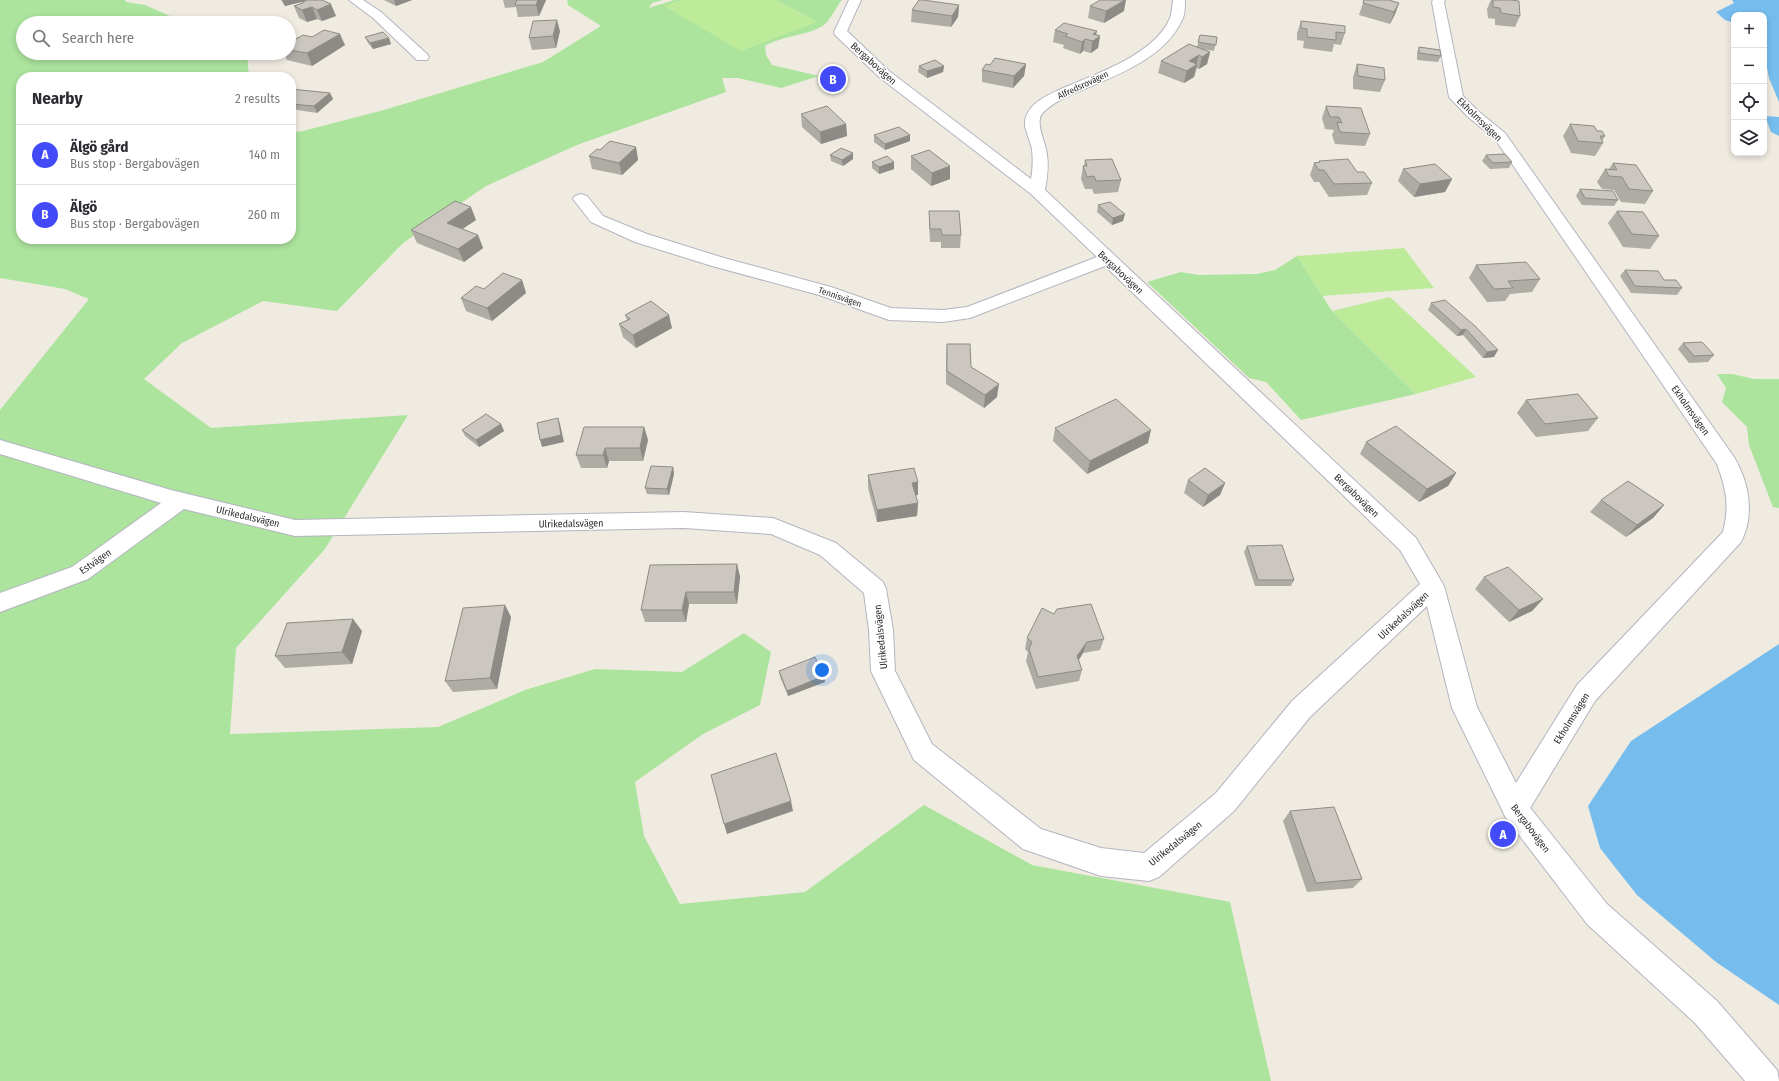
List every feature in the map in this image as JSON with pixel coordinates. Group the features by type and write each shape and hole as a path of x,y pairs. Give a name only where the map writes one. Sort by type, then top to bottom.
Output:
{"street":[{"path":"355,0 377,15 422,57"},
{"name":"Bergabovägen","path":"855,0 840,32 884,74 1037,191 1408,544 1433,586 1465,708 1515,809 1597,914 1706,1012 1766,1081"},
{"name":"Alfredsrovägen","path":"1037,191 1041,163 1038,141 1032,128 1033,116 1044,103 1146,53 1163,38 1173,26 1181,11 1179,0"},
{"name":"Ekholmsvägen","path":"1439,0 1456,97 1473,114 1500,136 1727,462 1738,492 1739,515 1733,536 1586,693 1515,809"},
{"name":"Tennisvägen","path":"581,200 597,219 641,238 718,262 825,291 889,314 943,316 970,312 1107,259"},
{"name":"Ulrikedalsvägen","path":"0,447 181,500 295,528 684,520 773,526 828,549 875,589 881,630 883,671 923,752 1033,840 1101,862 1149,867 1225,802 1301,709 1433,586"},
{"name":"Estvägen","path":"0,603 80,573 181,500"}],"green space":[{"path":"0,0 125,0 126,2 145,5 170,16 16,16 16,60 248,60 249,72 16,72 16,244 296,244 296,132 384,110 543,62 601,26 568,5 567,0 663,0 652,3 649,8 674,0 682,0 665,6 817,22 776,0 842,0 829,20 818,29 772,42 765,46 766,55 772,65 819,76 781,88 738,78 722,78 726,92 577,145 486,186 403,243 337,311 263,301 182,343 144,379 211,428 408,415 325,549 236,648 230,734 438,727 525,690 595,669 682,672 744,633 771,652 760,705 703,734 635,782 644,836 680,904 805,892 924,805 1032,865 1230,902 1271,1081 0,1081 0,410 89,299 65,289 0,278"},
{"path":"682,0 776,0 817,22 741,51 664,6"},
{"path":"1404,248 1434,288 1322,296 1297,256"},
{"path":"1297,256 1332,311 1416,394 1301,420 1266,382 1249,378 1147,282 1181,272 1199,275 1256,274 1275,270"},
{"path":"1390,297 1476,377 1416,394 1332,311"},
{"path":"1717,374 1732,374 1754,379 1779,379 1779,508 1773,507 1749,445 1747,427 1722,402 1726,388"}],"water":[{"path":"1732,0 1779,0 1779,102 1769,78 1767,68 1767,12 1731,12 1731,22 1725,20 1716,12 1734,3"},
{"path":"1767,116 1779,117 1779,136 1771,132 1767,121"},
{"path":"1779,644 1779,1005 1716,962 1637,895 1600,848 1588,806 1631,741"}],"building":[{"path":"307,0 322,0 331,4 317,10 312,7 302,10 294,6"},
{"path":"517,0 538,0 536,5 515,5"},
{"path":"919,0 959,5 952,16 912,10"},
{"path":"1100,0 1125,0 1106,11 1090,6"},
{"path":"1364,0 1389,0 1399,3 1394,12 1363,3"},
{"path":"1493,0 1519,1 1520,16 1501,13 1500,8 1493,7"},
{"path":"557,20 553,36 529,38 533,21"},
{"path":"1301,21 1345,26 1345,33 1336,32 1336,40 1307,37 1307,29 1301,28"},
{"path":"1064,23 1097,31 1093,34 1100,36 1093,41 1085,39 1082,42 1065,36 1068,34 1055,30"},
{"path":"324,30 340,34 307,53 296,51 296,39 303,35 312,37"},
{"path":"383,32 389,38 370,43 365,37"},
{"path":"1200,35 1217,37 1216,45 1198,42"},
{"path":"1189,44 1210,52 1202,57 1199,55 1189,61 1197,64 1187,71 1161,61"},
{"path":"1419,47 1440,50 1441,56 1419,53"},
{"path":"995,58 1026,64 1014,76 982,70 986,64 990,65"},
{"path":"935,60 944,66 927,71 919,66"},
{"path":"1357,64 1384,68 1385,80 1358,76"},
{"path":"296,90 330,93 314,106 296,104"},
{"path":"827,106 846,124 820,132 801,114"},
{"path":"1326,106 1361,108 1370,134 1340,132 1337,122 1342,123 1339,117 1330,117"},
{"path":"1570,124 1594,126 1597,131 1602,131 1605,136 1600,136 1603,143 1578,141"},
{"path":"899,127 910,135 885,144 874,135"},
{"path":"610,141 636,147 619,163 589,156 597,149 600,150"},
{"path":"841,148 853,153 842,160 830,155"},
{"path":"929,150 950,166 932,173 911,156"},
{"path":"1505,154 1512,162 1493,163 1486,155"},
{"path":"887,156 894,162 879,167 872,162"},
{"path":"1112,159 1121,180 1096,181 1094,176 1087,177 1083,166 1087,166 1085,160"},
{"path":"1348,159 1357,172 1364,172 1372,183 1334,184 1324,170 1319,170 1314,163 1320,162 1319,161"},
{"path":"1613,163 1636,165 1653,191 1629,189 1622,177 1609,176 1605,169 1617,170"},
{"path":"1435,164 1452,179 1420,184 1403,169"},
{"path":"1580,189 1613,191 1618,200 1585,198"},
{"path":"455,201 471,207 447,223 478,235 458,249 411,230"},
{"path":"1110,202 1125,214 1113,218 1098,205"},
{"path":"929,211 959,211 961,235 942,235 941,229 930,229"},
{"path":"1617,211 1643,212 1659,236 1632,234"},
{"path":"1526,262 1540,279 1508,281 1513,288 1494,289 1476,265"},
{"path":"1625,270 1658,271 1664,280 1676,280 1682,288 1635,286"},
{"path":"503,273 522,280 487,308 461,298 476,286 484,289"},
{"path":"1445,300 1475,326 1498,350 1487,352 1466,329 1461,330 1431,303"},
{"path":"651,301 669,315 633,335 619,324 630,319 625,315"},
{"path":"1702,342 1714,355 1694,356 1683,343"},
{"path":"947,344 970,344 971,367 999,384 985,395 947,371"},
{"path":"1578,394 1598,418 1545,424 1526,400"},
{"path":"1116,399 1151,430 1090,461 1055,428"},
{"path":"486,414 501,424 476,440 462,430"},
{"path":"558,418 561,435 540,440 537,423"},
{"path":"1396,426 1456,473 1427,489 1366,442"},
{"path":"584,427 644,427 640,448 605,448 603,455 576,455"},
{"path":"651,466 673,467 667,489 645,488"},
{"path":"914,468 918,482 912,483 918,503 877,510 868,475"},
{"path":"1205,468 1225,483 1208,495 1188,480"},
{"path":"1628,481 1664,505 1637,525 1601,500"},
{"path":"1282,545 1294,580 1258,580 1247,546"},
{"path":"737,564 734,592 686,592 682,610 641,610 650,565"},
{"path":"1508,567 1543,599 1519,610 1484,577"},
{"path":"1091,604 1104,639 1087,642 1077,656 1082,670 1038,677 1029,649 1032,642 1027,638 1042,608 1054,614 1057,609"},
{"path":"505,605 490,678 445,681 463,608"},
{"path":"353,619 342,652 275,656 287,623"},
{"path":"815,657 824,676 787,691 779,671"},
{"path":"776,753 791,801 724,824 711,775"},
{"path":"1334,807 1362,879 1316,883 1290,811"}],"place":[{"name":"Älgö","path":"833,79"},
{"name":"Älgö gård","path":"1503,834"}]}
